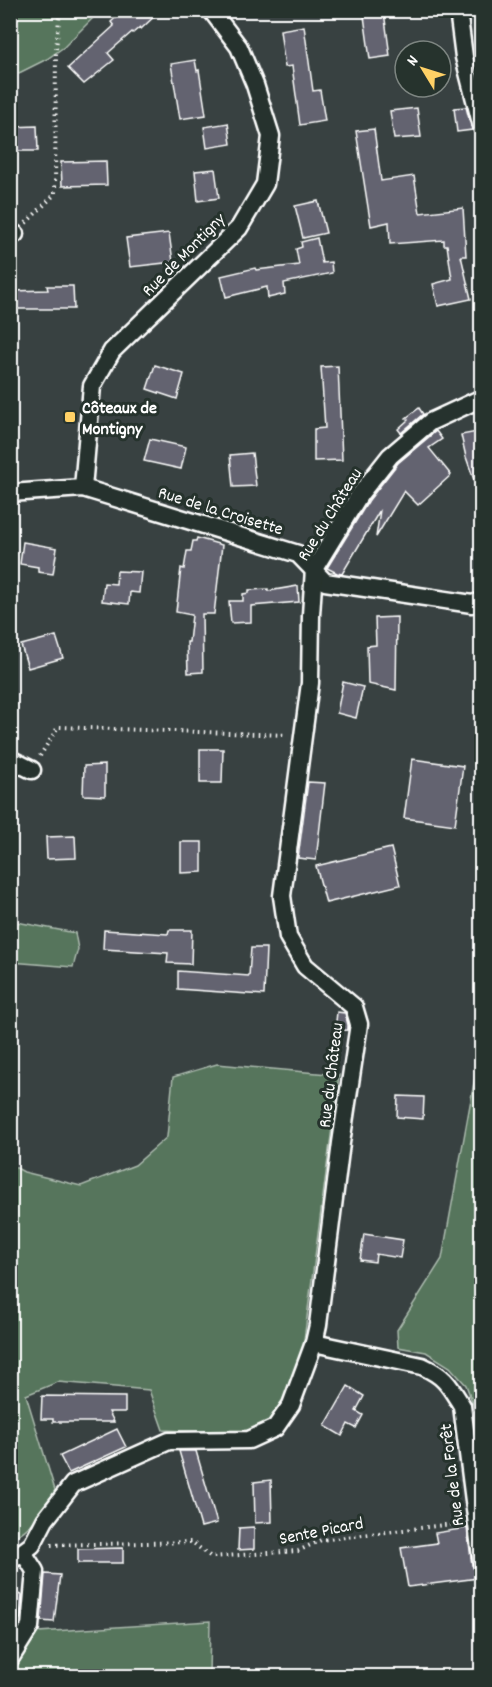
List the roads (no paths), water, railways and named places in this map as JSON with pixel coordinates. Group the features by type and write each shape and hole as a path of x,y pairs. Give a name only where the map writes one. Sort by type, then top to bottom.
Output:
{"street":[{"name":"Rue de Montigny","path":"83,488 92,386 112,351 239,228 265,184 271,136 268,125 239,47 211,10"},
{"path":"458,10 464,57 482,127"},
{"name":"Rue du Château","path":"22,1552 73,1484 169,1441 249,1440 275,1428 291,1405 314,1343 318,1325 359,1024 354,1007 305,966 288,937 282,896 310,683 310,615 314,569 360,494 390,456 430,422 482,398"},
{"name":"Rue de la Croisette","path":"10,493 83,488 298,554 326,582 472,604 482,601"},
{"path":"10,759 32,770"},
{"name":"Rue de la Forêt","path":"314,1343 422,1366 437,1373 448,1384 462,1406 482,1564"},
{"path":"10,1659 30,1627 35,1572 22,1552"}],"place":[{"name":"Côteaux de Montigny","path":"70,417"}]}
